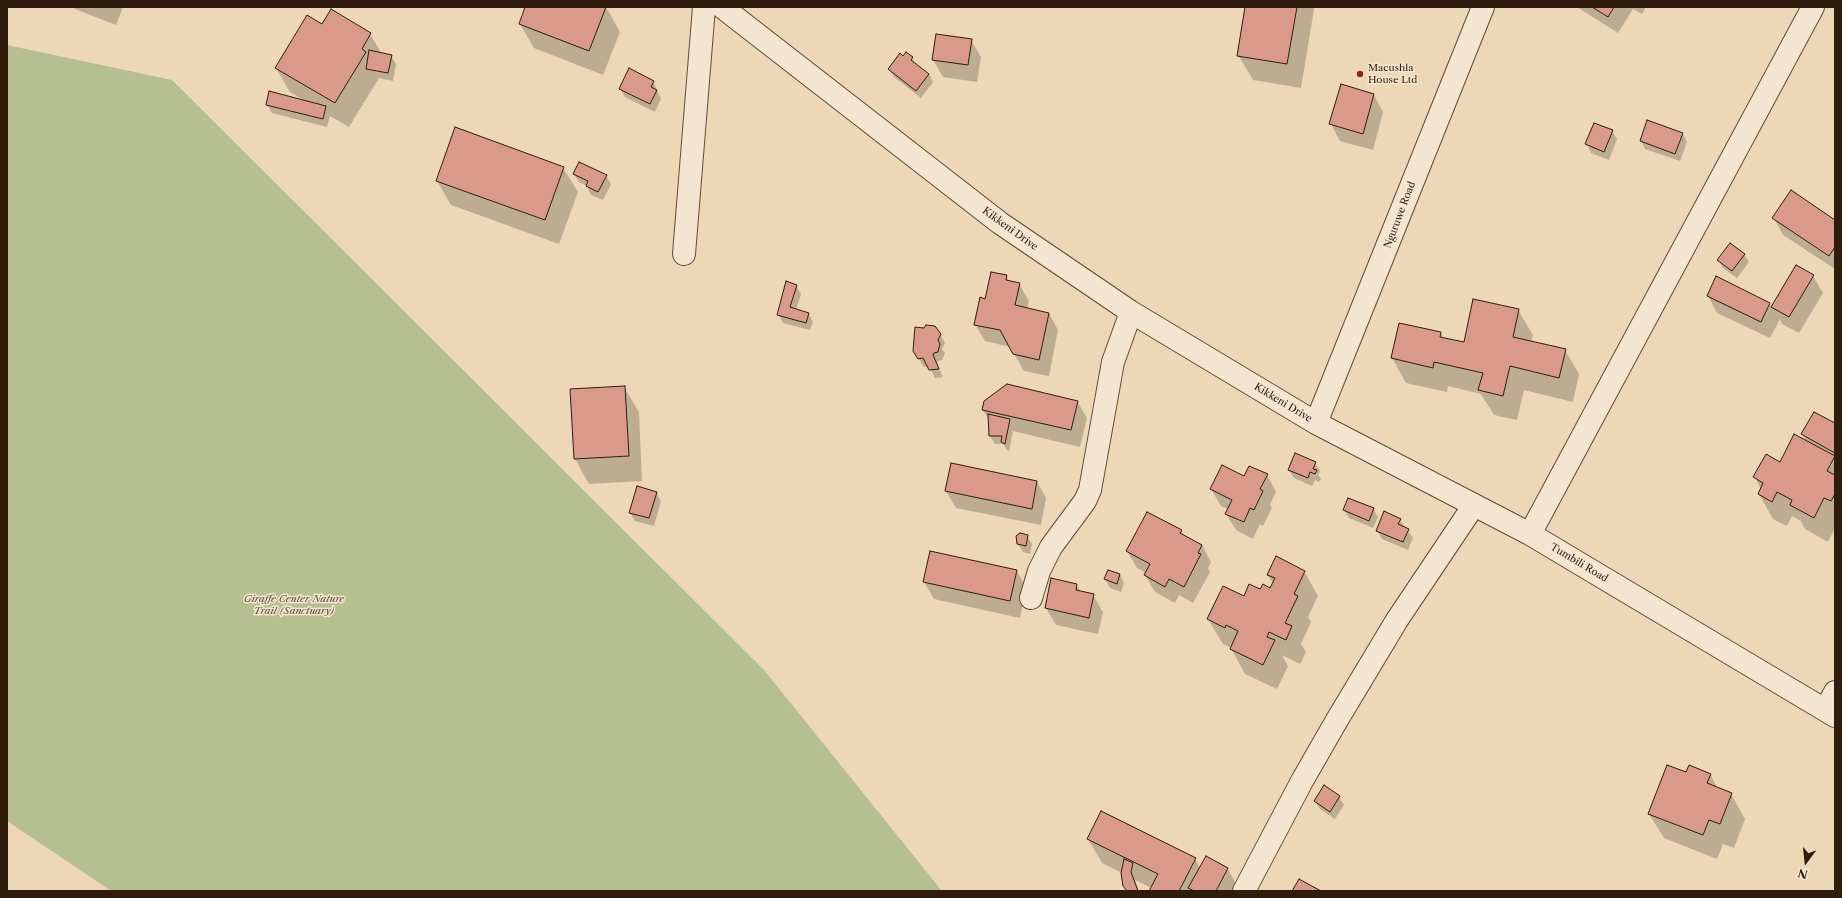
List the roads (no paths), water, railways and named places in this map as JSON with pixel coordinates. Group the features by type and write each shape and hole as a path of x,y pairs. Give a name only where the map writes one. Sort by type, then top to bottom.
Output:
{"street":[{"path":"684,254 704,7"},
{"name":"Kikkeni Drive","path":"722,7 1000,223 1131,312 1316,423"},
{"name":"Nguruwe Road","path":"1316,423 1483,7"},
{"path":"1530,534 1813,7"},
{"path":"1031,598 1039,571 1051,547 1085,501 1090,490 1113,362 1131,312"},
{"name":"Tumbili Road","path":"1316,423 1530,534 1832,706"},
{"path":"1244,891 1302,781 1337,720 1398,620 1474,505"}],"place":[{"name":"Macushla House Ltd","path":"1360,74"}],"park label":[{"name":"Giraffe Center Nature Trail (Sanctuary)","path":"294,604"}]}
